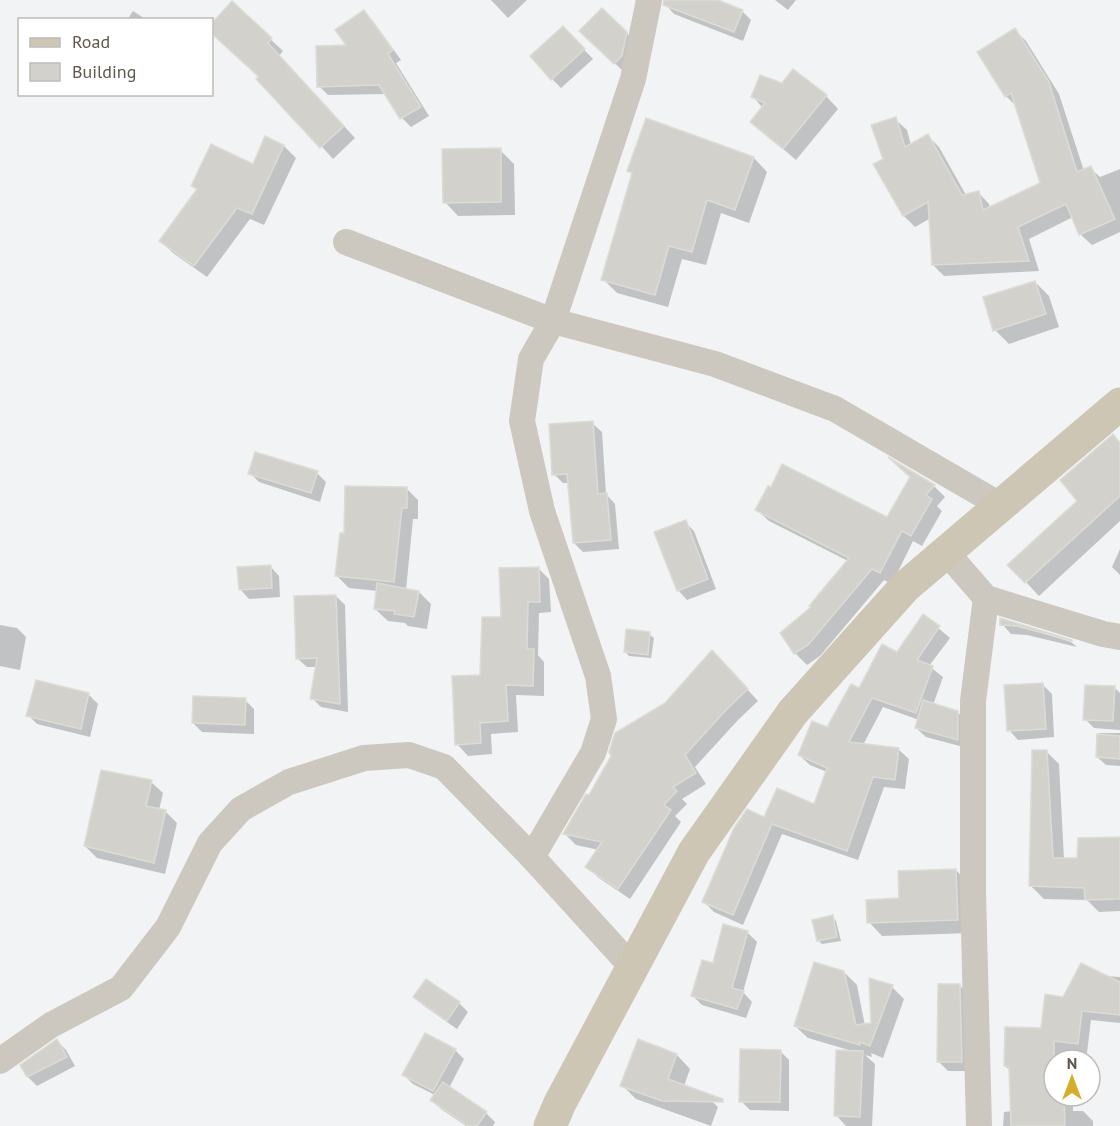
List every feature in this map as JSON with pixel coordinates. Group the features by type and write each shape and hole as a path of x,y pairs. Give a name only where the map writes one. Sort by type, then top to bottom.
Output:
{"main road":[{"path":"550,1126 694,852 793,712 905,587 1120,404"}],"street":[{"path":"532,857 592,753 604,719 597,676 542,511 522,421 531,359 553,321 633,79 649,0"},
{"path":"346,242 553,321 715,364 835,410 1000,505"},
{"path":"946,552 986,598 1103,634 1120,637"},
{"path":"979,1126 973,892 973,701 986,598"},
{"path":"0,1061 51,1024 121,988 168,927 210,843 241,809 289,782 364,758 410,755 444,767 532,857 632,968"}],"building":[{"path":"664,0 718,0 743,10 734,32 663,5"},
{"path":"232,1 272,38 268,43 344,126 320,148 256,79 259,77 213,35 213,22"},
{"path":"602,8 627,32 622,56 614,64 579,31"},
{"path":"364,10 393,50 388,54 421,107 400,119 379,85 317,87 316,46 346,45 335,30"},
{"path":"563,26 585,49 551,80 530,56"},
{"path":"1015,28 1049,82 1077,172 1091,166 1115,219 1079,235 1066,204 1018,227 1029,261 932,265 928,202 903,216 873,164 883,159 871,125 896,117 905,147 928,134 962,195 979,191 983,210 1040,183 1011,93 1005,97 977,52"},
{"path":"793,69 827,95 783,149 750,122 765,103 751,97 760,75 782,83"},
{"path":"646,118 754,157 735,210 707,200 692,252 669,246 655,295 601,280 632,173 627,171"},
{"path":"265,136 284,145 252,214 237,208 194,266 159,241 197,189 191,186 211,144 253,164"},
{"path":"501,148 501,202 443,203 442,149"},
{"path":"1035,281 1046,314 993,331 983,297"},
{"path":"593,421 598,494 607,493 611,540 573,543 567,474 552,475 549,424"},
{"path":"1113,434 1120,443 1120,496 1025,583 1007,565 1077,501 1060,480"},
{"path":"255,452 318,471 311,493 248,474"},
{"path":"888,457 935,485 926,495 932,499 911,536 902,531 880,573 872,569 808,645 794,654 780,633 811,607 809,606 849,558 755,510 768,486 771,487 782,464 887,517 910,477"},
{"path":"345,486 407,487 407,508 402,508 394,582 335,576 340,533 344,533"},
{"path":"686,520 708,579 677,591 654,532"},
{"path":"271,565 272,588 239,590 237,567"},
{"path":"539,567 540,602 528,602 527,649 534,649 533,686 506,685 508,721 480,723 481,743 455,745 452,676 480,675 482,617 501,617 499,568"},
{"path":"377,583 419,591 414,617 394,614 395,611 374,609"},
{"path":"336,595 340,704 310,699 317,658 296,659 294,596"},
{"path":"923,614 940,626 917,660 933,666 916,713 872,698 849,742 899,748 895,780 873,777 847,851 772,824 733,915 702,902 734,828 747,809 764,817 777,788 814,804 827,768 798,755 812,721 827,727 851,684 859,688 882,644 897,652"},
{"path":"1000,618 1072,641 1017,626 1000,625"},
{"path":"626,629 650,632 648,655 624,652"},
{"path":"712,650 748,689 685,755 696,773 673,787 677,791 664,805 671,810 618,889 585,867 602,842 563,834 611,756 609,752 615,733 665,703"},
{"path":"36,680 89,693 81,729 26,716"},
{"path":"1043,683 1046,729 1007,731 1004,685"},
{"path":"1085,685 1115,686 1113,721 1083,720"},
{"path":"193,696 246,698 245,725 192,723"},
{"path":"923,700 958,711 958,740 915,728"},
{"path":"1097,734 1120,736 1120,759 1096,757"},
{"path":"1032,750 1047,750 1053,858 1077,858 1078,838 1120,837 1120,899 1085,900 1084,888 1029,886"},
{"path":"101,770 152,780 146,806 166,810 154,863 84,846"},
{"path":"956,869 958,920 867,923 866,900 899,898 898,871"},
{"path":"833,915 837,937 817,941 812,920"},
{"path":"723,924 748,931 732,988 744,991 737,1009 691,996 702,960 713,963"},
{"path":"814,962 844,971 856,1025 871,1023 869,978 893,985 870,1046 794,1026"},
{"path":"1081,963 1120,982 1120,1015 1082,1011 1078,1044 1054,1041 1054,1048 1042,1048 1042,1108 1064,1108 1065,1126 1011,1126 1009,1066 1004,1066 1005,1027 1041,1028 1045,994 1063,997"},
{"path":"426,979 460,1002 447,1021 413,997"},
{"path":"938,984 960,984 962,1062 937,1062"},
{"path":"425,1033 456,1049 433,1091 402,1075"},
{"path":"57,1039 67,1057 27,1077 20,1065"},
{"path":"638,1039 677,1054 668,1079 723,1099 723,1102 662,1101 620,1086"},
{"path":"740,1049 781,1050 780,1102 739,1102"},
{"path":"836,1050 863,1051 860,1117 834,1116"},
{"path":"443,1082 487,1112 477,1126 468,1126 430,1100"}]}
